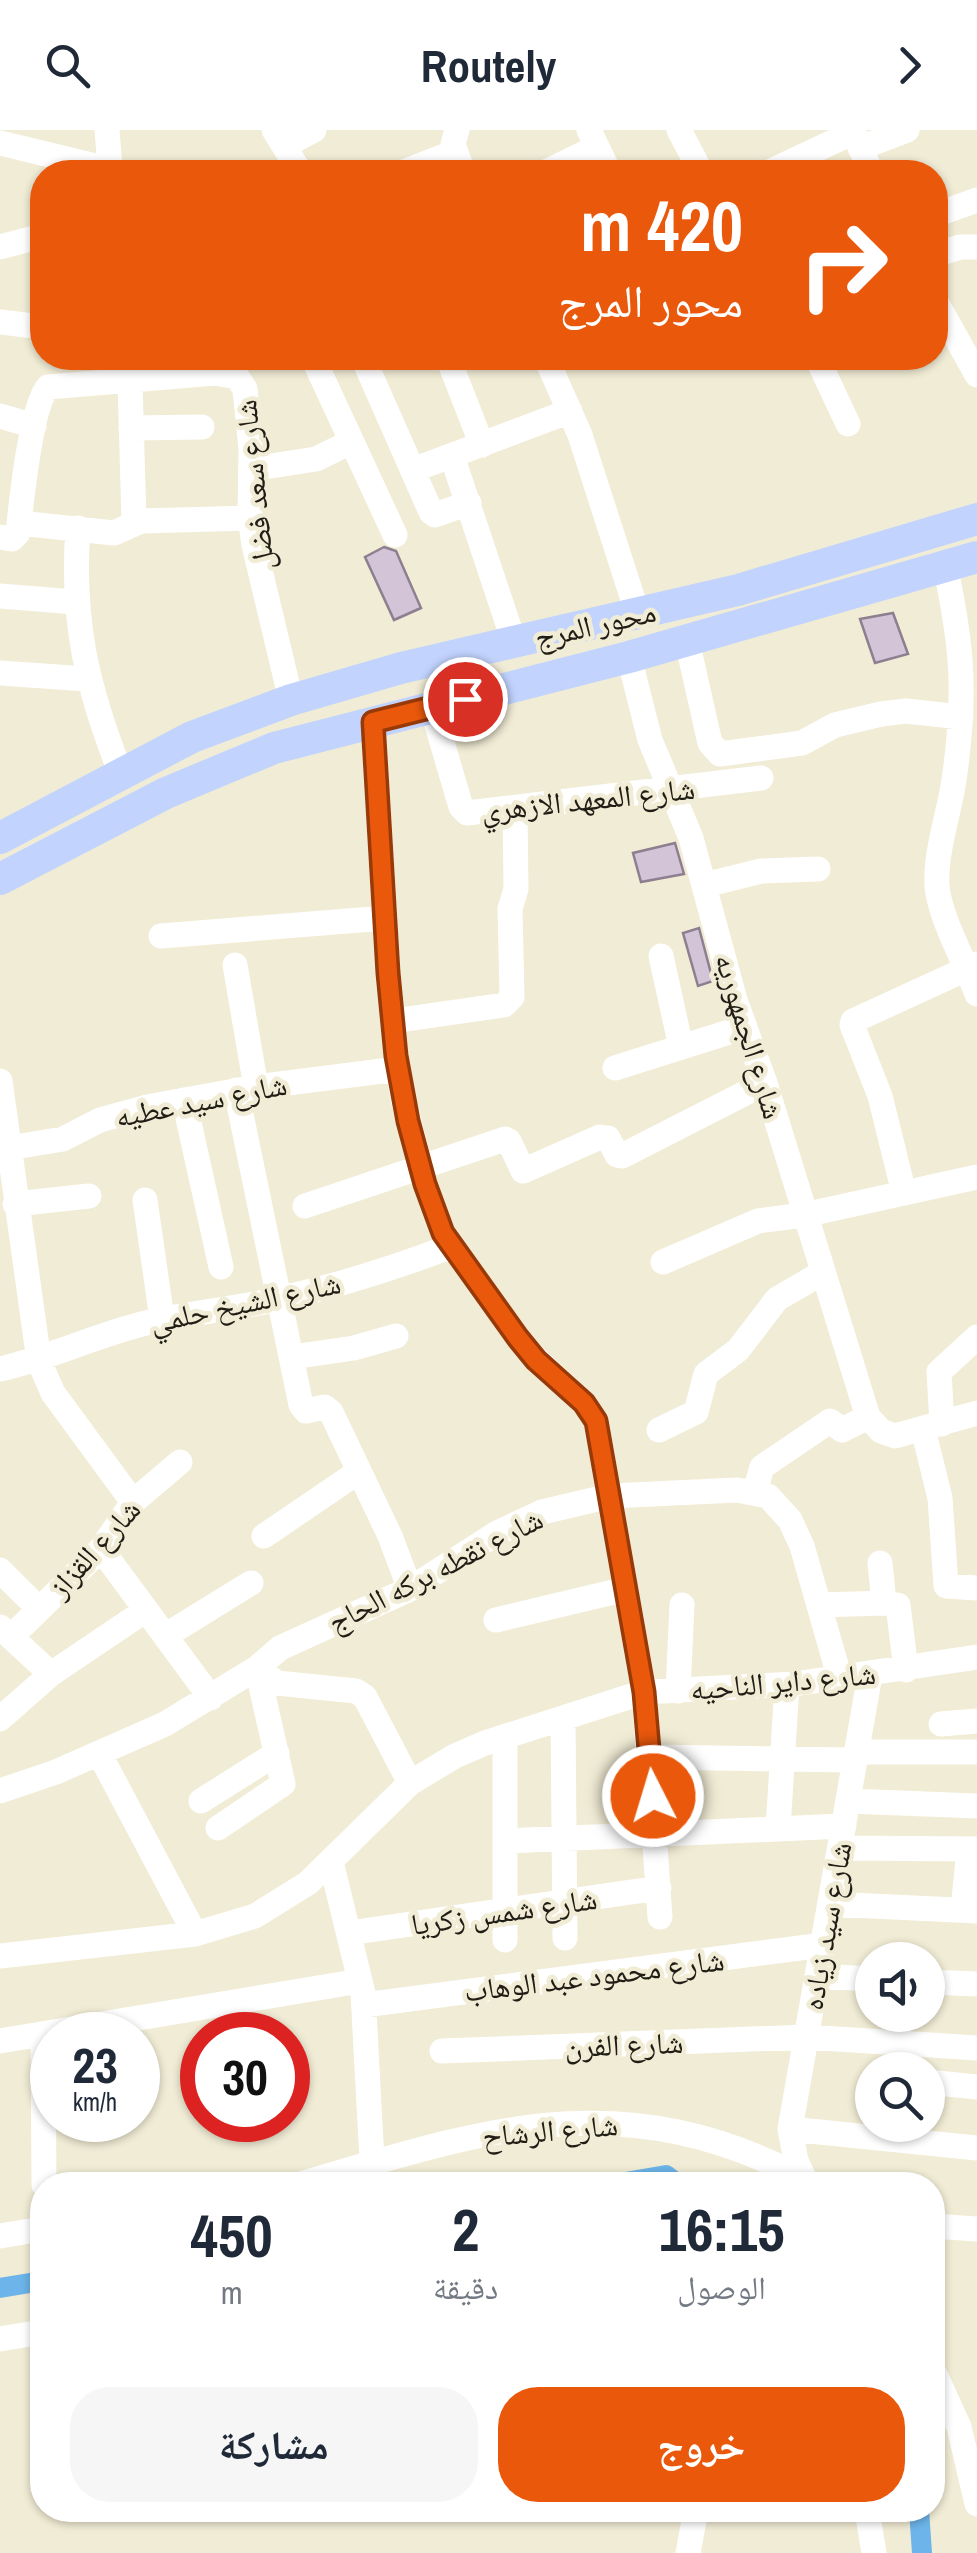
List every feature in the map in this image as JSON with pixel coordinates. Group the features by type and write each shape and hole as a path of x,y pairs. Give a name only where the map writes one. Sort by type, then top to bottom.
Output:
{"main road":[{"name":"محور المرج","path":"0,838 228,722 291,700 401,668 638,615 821,567 977,518"},
{"name":"محور المرج","path":"0,879 166,793 242,760 373,722 629,658 977,556"},
{"path":"228,722 242,760"}],"street":[{"path":"107,130 113,160"},
{"path":"293,160 280,137 314,130"},
{"path":"679,130 695,160"},
{"path":"798,160 856,136 907,130"},
{"path":"856,136 866,160"},
{"path":"563,160 593,139"},
{"path":"0,143 44,141 91,160"},
{"path":"948,211 977,200"},
{"path":"0,247 30,239"},
{"path":"948,251 977,247"},
{"path":"0,322 30,326"},
{"path":"948,324 977,376"},
{"path":"173,370 130,380 53,384 42,394 10,530 78,528 114,533 134,523 250,518"},
{"name":"شارع سعد فضل","path":"204,370 227,374 242,382 252,469 250,518 291,700"},
{"path":"318,370 395,535"},
{"path":"368,370 433,514 468,503"},
{"path":"453,370 482,444"},
{"path":"551,370 570,411 638,615"},
{"path":"823,370 848,424"},
{"path":"130,380 134,523"},
{"path":"332,401 374,382"},
{"path":"413,470 570,411"},
{"path":"0,416 34,426"},
{"path":"132,428 202,427"},
{"path":"252,469 316,459 351,442"},
{"path":"452,456 514,642"},
{"path":"78,528 76,602 87,679 121,774"},
{"path":"945,566 958,623 967,707 966,780 937,870 938,890 972,966 977,994"},
{"path":"0,596 76,602"},
{"path":"686,641 710,743 720,754 802,743 835,725 882,714 967,707"},
{"name":"شارع الجمهوريه","path":"629,658 650,740 705,885 745,1027 868,1417"},
{"path":"0,673 87,679"},
{"name":"شارع المعهد الازهري","path":"432,708 464,811 761,778"},
{"path":"373,722 398,1068 421,1170 440,1226 452,1246 536,1360 591,1411 599,1432 644,1692 660,1916"},
{"path":"393,1021 510,1001 510,909 516,888 515,808"},
{"path":"705,885 761,871 818,869"},
{"path":"161,936 385,918"},
{"path":"660,956 681,1048"},
{"path":"234,965 246,1089 302,1408 328,1409 390,1536 410,1589"},
{"path":"904,1193 880,1096 852,1025 972,966"},
{"path":"615,1068 745,1027"},
{"name":"شارع سيد عطيه","path":"9,1148 64,1140 102,1119 184,1100 398,1068"},
{"path":"0,1081 9,1148 11,1222 38,1360 53,1394 132,1502"},
{"path":"305,1206 508,1139 523,1171 604,1137 622,1156 764,1083"},
{"path":"184,1100 220,1266"},
{"path":"663,1262 750,1224 977,1177"},
{"path":"11,1222 89,1196"},
{"path":"145,1200 162,1320"},
{"name":"شارع الشيخ حلمي","path":"0,1369 38,1360 114,1331 280,1299 452,1246"},
{"path":"659,1430 696,1412 706,1374 738,1350 777,1300 822,1273"},
{"path":"292,1357 354,1348 396,1336"},
{"path":"977,1337 939,1372 932,1426 946,1586 977,1588"},
{"path":"840,1679 820,1605 790,1520 778,1504 755,1491 762,1467 830,1421 842,1430 868,1417 881,1431 894,1436 977,1413"},
{"name":"شارع القزاز","path":"5,1632 39,1610 102,1549 132,1502 180,1462"},
{"path":"264,1536 358,1472"},
{"name":"شارع نقطه بركه الحاج","path":"0,1791 100,1754 164,1724 257,1668 280,1648 410,1589 497,1534 542,1512 610,1496 755,1491"},
{"path":"102,1549 211,1698"},
{"path":"880,1563 884,1603"},
{"path":"0,1570 39,1610"},
{"path":"166,1636 251,1583"},
{"path":"496,1620 626,1589"},
{"path":"820,1605 898,1605 906,1670"},
{"path":"678,1691 682,1606"},
{"path":"0,1718 50,1674 146,1610"},
{"path":"5,1632 50,1674"},
{"name":"شارع داير الناحيه","path":"0,1956 196,1934 255,1916 308,1883 410,1783 456,1756 644,1692 787,1685 977,1657"},
{"path":"218,1828 280,1788 283,1781 257,1668"},
{"path":"257,1668 277,1683 356,1691 365,1698 410,1783"},
{"name":"شارع سيد زياده","path":"802,2172 790,2129 870,1674"},
{"path":"778,1829 787,1685"},
{"path":"563,1718 565,1938"},
{"path":"942,1724 977,1721"},
{"path":"505,1737 506,1940"},
{"path":"200,1801 277,1752"},
{"path":"650,1757 782,1759 977,1752"},
{"path":"100,1754 196,1934"},
{"path":"505,1840 844,1825 977,1806"},
{"path":"830,1904 970,1910 973,1849 844,1825"},
{"path":"331,1862 362,1993 372,2161"},
{"name":"شارع شمس زكريا","path":"349,1933 659,1888"},
{"name":"شارع محمود عبد الوهاب","path":"160,2020 362,1993 822,1945"},
{"path":"817,1976 855,1978"},
{"path":"945,1983 977,1984"},
{"name":"شارع محمود عبد الوهاب","path":"0,2042 30,2037"},
{"name":"شارع الفرن","path":"442,2051 806,2037 977,2048"},
{"path":"945,2084 977,2087"},
{"name":"شارع الرشاح","path":"337,2172 469,2137 567,2123 616,2122 712,2138 758,2154 789,2172"},
{"path":"790,2129 977,2148"},
{"path":"43,2142 44,2172"},
{"path":"945,2227 977,2229"},
{"path":"0,2236 30,2231"},
{"path":"0,2339 30,2334"},
{"path":"945,2390 968,2428 977,2504"},
{"path":"688,2553 694,2522"},
{"path":"869,2522 874,2553"}],"building":[{"path":"384,547 396,551 421,608 394,620 365,557"},
{"path":"893,613 908,654 875,663 860,619"},
{"path":"675,843 684,874 641,882 633,853"},
{"path":"699,928 713,981 698,986 683,933"}],"waterway":[{"path":"0,2288 30,2283"},
{"path":"920,2522 922,2553"}],"route":[{"path":"465,699 373,722 388,973 403,1100 425,1184 443,1233 518,1338 536,1360 584,1403 596,1421 644,1692 653,1796"}]}
